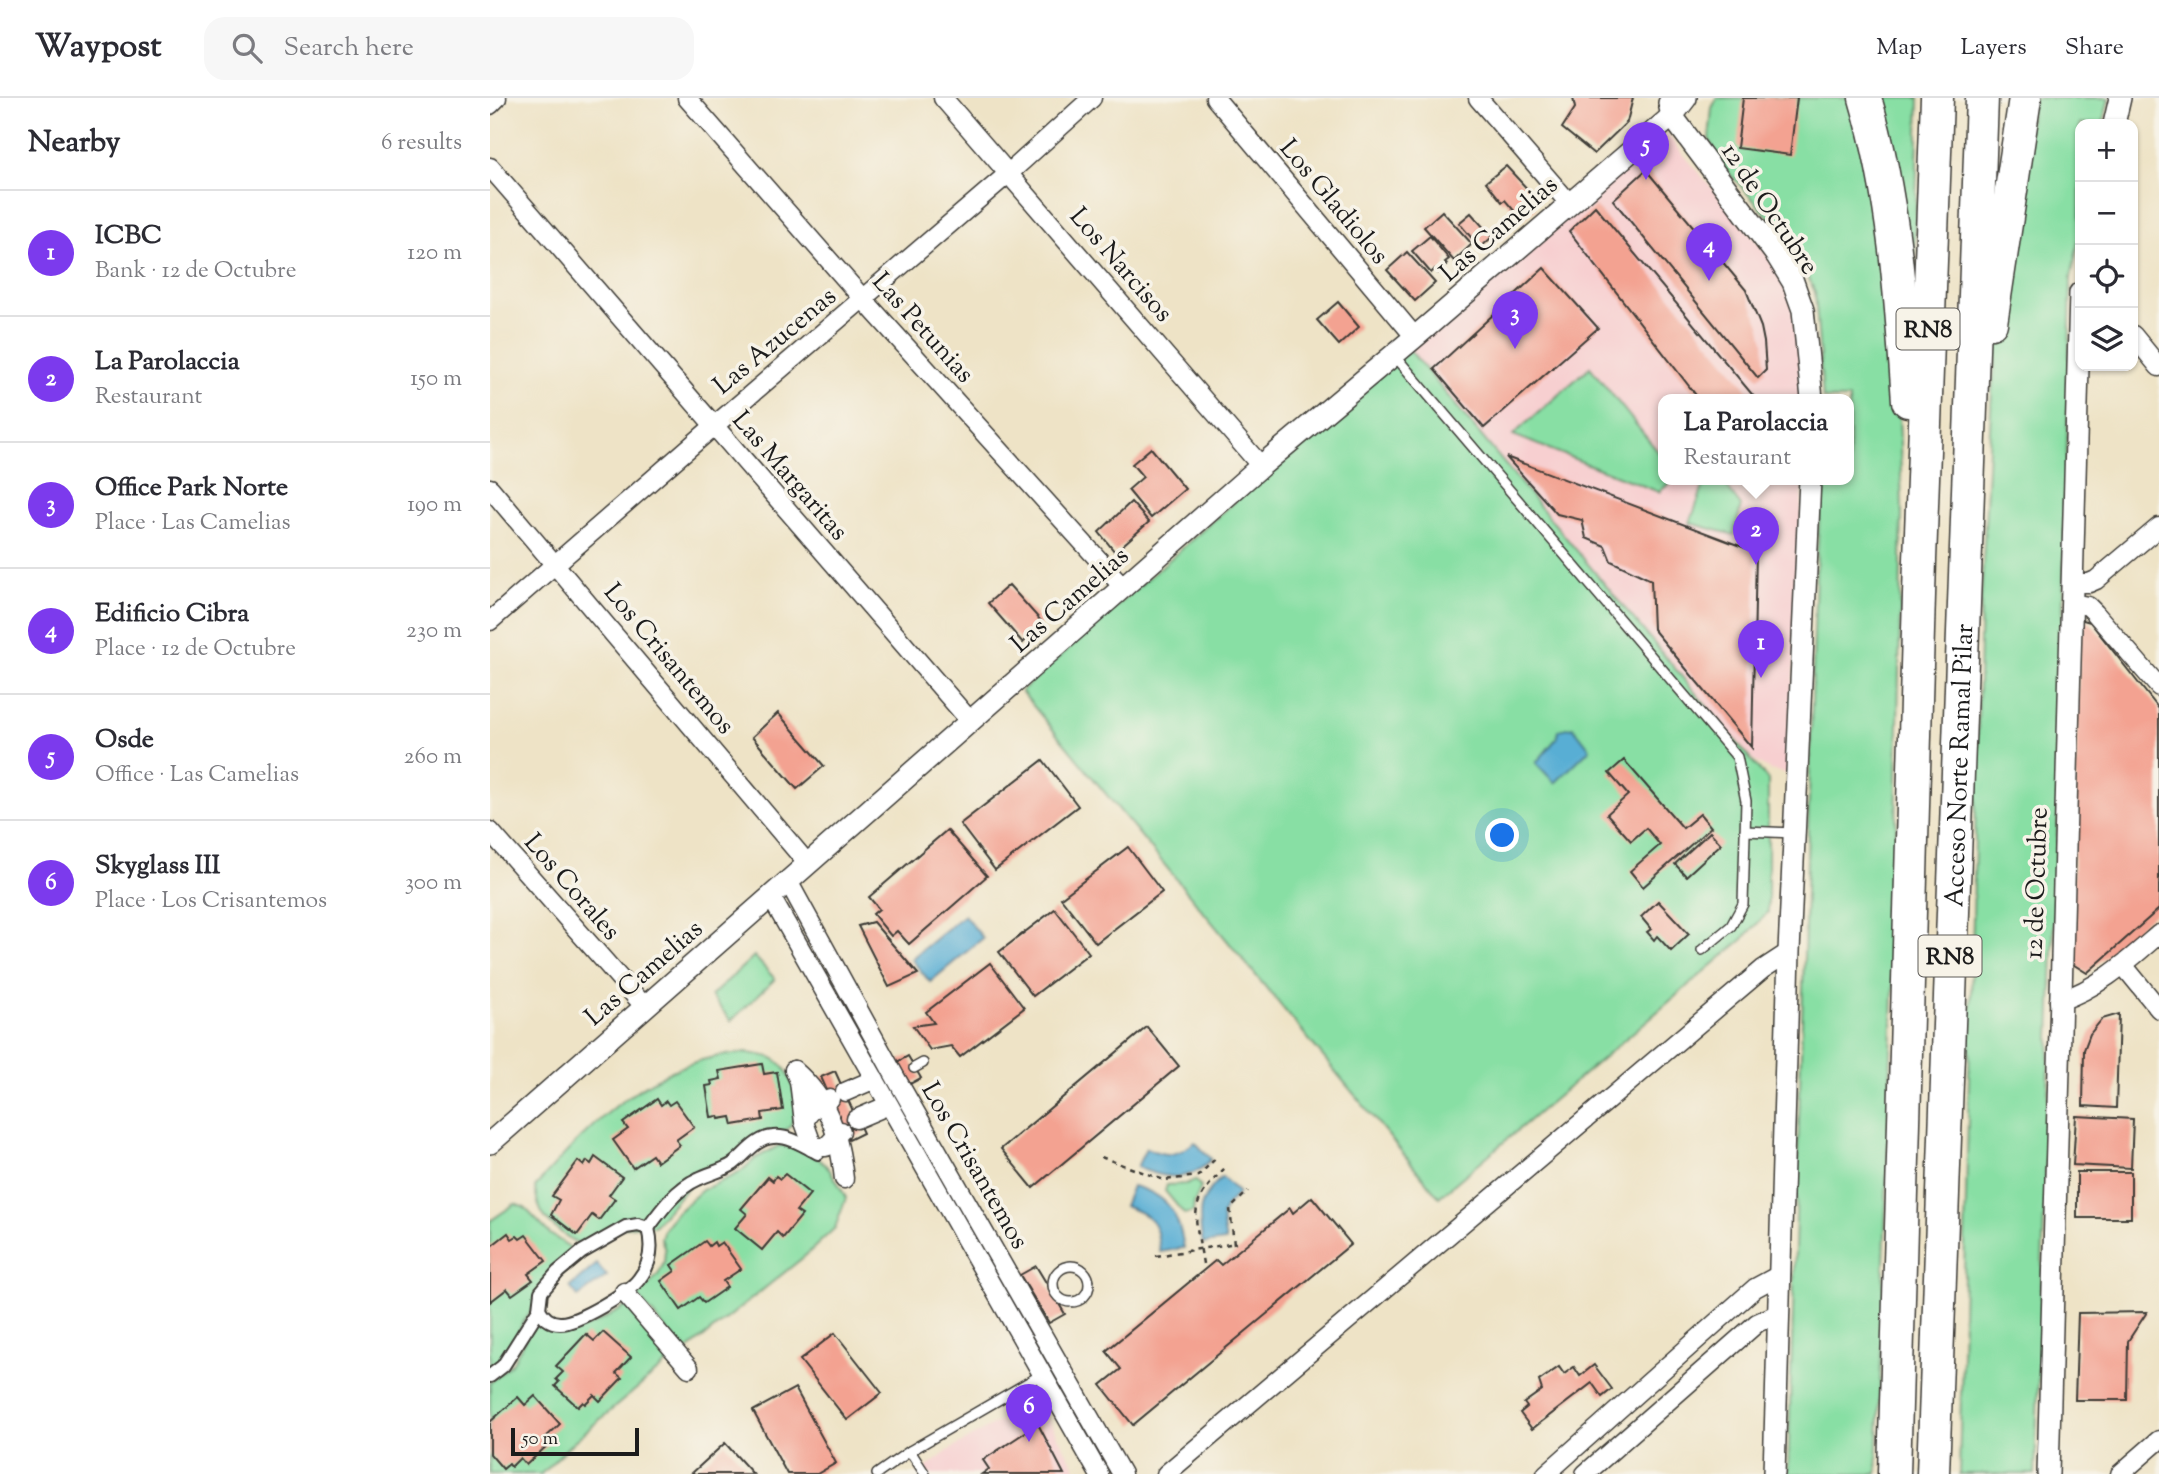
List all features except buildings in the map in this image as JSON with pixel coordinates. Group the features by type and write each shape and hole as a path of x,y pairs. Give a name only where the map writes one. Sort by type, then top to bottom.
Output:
{"highway":[{"path":"1866,98 1883,171 1895,247 1920,560"},
{"name":"Acceso Norte Ramal Pilar","path":"1894,1474 1920,560 1937,98"},
{"name":"Acceso Norte Ramal Pilar","path":"1934,1474 1982,98"},
{"path":"1967,476 2025,98"}],"street":[{"path":"490,105 497,98"},
{"name":"Las Petunias","path":"687,98 863,299 1124,588"},
{"name":"Los Narcisos","path":"943,98 1261,466"},
{"name":"Las Azucenas","path":"490,621 1009,173 1092,98"},
{"name":"Los Gladiolos","path":"1215,98 1415,337"},
{"path":"1478,98 1569,203"},
{"name":"Las Camelias","path":"490,1143 1261,466 1569,203 1670,107 1686,98"},
{"path":"2115,119 2120,98"},
{"name":"12 de Octubre","path":"1670,107 1793,282 1803,310 1811,394"},
{"name":"Las Margaritas","path":"490,167 971,722"},
{"name":"12 de Octubre","path":"2048,1474 2080,308"},
{"path":"2138,341 2159,367"},
{"path":"1774,1474 1789,952 1810,485"},
{"name":"Los Crisantemos","path":"490,488 807,863"},
{"path":"2159,527 2096,580 2072,593 2095,613 2159,687"},
{"name":"Los Corales","path":"490,831 645,1007"},
{"name":"Los Crisantemos","path":"788,881 901,1077 957,1184 1034,1310 1122,1474"},
{"name":"Los Crisantemos","path":"771,897 1099,1474"},
{"path":"2059,1001 2080,995 2123,965 2159,934"},
{"path":"1166,1474 1752,978 1789,952"},
{"path":"2123,965 2159,1009"},
{"path":"794,1070 832,1098 846,1127 845,1179 816,1150 804,1122 799,1081 794,1070"},
{"path":"538,1309 546,1319 561,1324 595,1311 638,1281 651,1255 648,1228 681,1190 696,1179 734,1163 744,1153 770,1137 781,1137 816,1150 826,1147 901,1077"},
{"path":"804,1122 808,1114 832,1098 882,1092"},
{"path":"939,1194 957,1184"},
{"path":"490,1376 503,1366 538,1309 541,1292 558,1272 582,1252 631,1225 648,1228"},
{"path":"1546,1474 1755,1288 1781,1275"},
{"path":"624,1292 689,1368"},
{"path":"1585,1474 1757,1323 1779,1313"},
{"path":"1645,1384 1663,1404"},
{"path":"2120,1474 2159,1440"}],"lane":[{"path":"1394,354 1737,757 1746,801 1742,904 1731,926 1702,950"},
{"path":"1745,831 1794,833"},
{"path":"1068,1266 1084,1273 1088,1289 1081,1299 1070,1302 1056,1297 1053,1283 1058,1272 1068,1266"},
{"path":"1012,1323 1034,1310"},
{"path":"877,1474 910,1451 1041,1375"},
{"path":"910,1451 925,1474"}],"path":[{"path":"1101,1157 1164,1180 1198,1176 1218,1156"},
{"path":"1203,1264 1195,1215 1197,1206 1206,1187 1227,1166"},
{"path":"1156,1256 1235,1244 1230,1209 1248,1191"}],"shaded area":[{"path":"1658,134 1669,137 1772,260 1793,300 1803,394 1658,394 1658,485 1803,485 1789,774 1770,770 1754,761 1408,348"},
{"path":"1037,1399 1079,1474 918,1474 948,1451"}],"green space":[{"path":"1717,98 1854,98 1872,163 1899,411 1902,509 1893,994 1877,1474 1788,1474 1816,569 1822,485 1854,485 1854,394 1823,394 1815,292 1793,244 1719,162 1709,139 1712,108"},
{"path":"1874,98 1919,98 1913,306"},
{"path":"2033,98 2109,98 2104,119 2075,119 2075,258 2071,278 2058,804 2035,1474 1959,1474 1981,602 1992,391 2005,278"},
{"path":"1408,348 1768,780 1768,912 1743,939 1439,1197 1021,691"},
{"path":"1590,367 1658,452 1658,485 1667,485 1659,492 1513,435"},
{"path":"1704,485 1725,485 1741,506 1734,535 1690,523"},
{"path":"754,956 775,979 731,1021 711,996"},
{"path":"748,1053 773,1058 788,1074 795,1102 795,1112 789,1128 689,1185 654,1226 605,1231 580,1246 549,1223 540,1208 535,1187 603,1117 655,1079 684,1066 715,1057"},
{"path":"780,1145 814,1156 828,1168 846,1198 835,1228 805,1256 685,1352 638,1297 658,1275 664,1263 665,1250 661,1238 664,1229 674,1215 702,1190 739,1173 756,1158"},
{"path":"1195,1180 1201,1187 1193,1212 1184,1214 1165,1191 1167,1185 1186,1184"},
{"path":"515,1204 525,1208 550,1234 574,1250 522,1324 511,1353 490,1374 490,1221"},
{"path":"627,1306 671,1360 573,1442 541,1474 490,1474 490,1383 513,1362 535,1321 548,1320 557,1327 577,1329 588,1327"}],"water":[{"path":"1573,727 1590,749 1555,783 1536,763 1557,738 1558,730"},
{"path":"964,915 983,938 930,982 911,959"},
{"path":"1195,1142 1211,1159 1195,1172 1167,1176 1137,1167 1146,1148 1171,1154 1182,1151"},
{"path":"1222,1177 1239,1193 1224,1209 1226,1241 1203,1244 1201,1207 1208,1193"},
{"path":"1132,1186 1155,1194 1170,1207 1179,1225 1184,1248 1160,1252 1152,1221 1142,1213 1124,1206"},
{"path":"597,1264 607,1276 578,1297 570,1287"}],"place":[{"name":"Osde","path":"1646,180"},
{"name":"Edificio Cibra","path":"1709,281"},
{"name":"Office Park Norte","path":"1515,349"},
{"name":"La Parolaccia","path":"1756,565"},
{"name":"ICBC","path":"1761,678"},
{"name":"Skyglass III","path":"1029,1442"}]}
